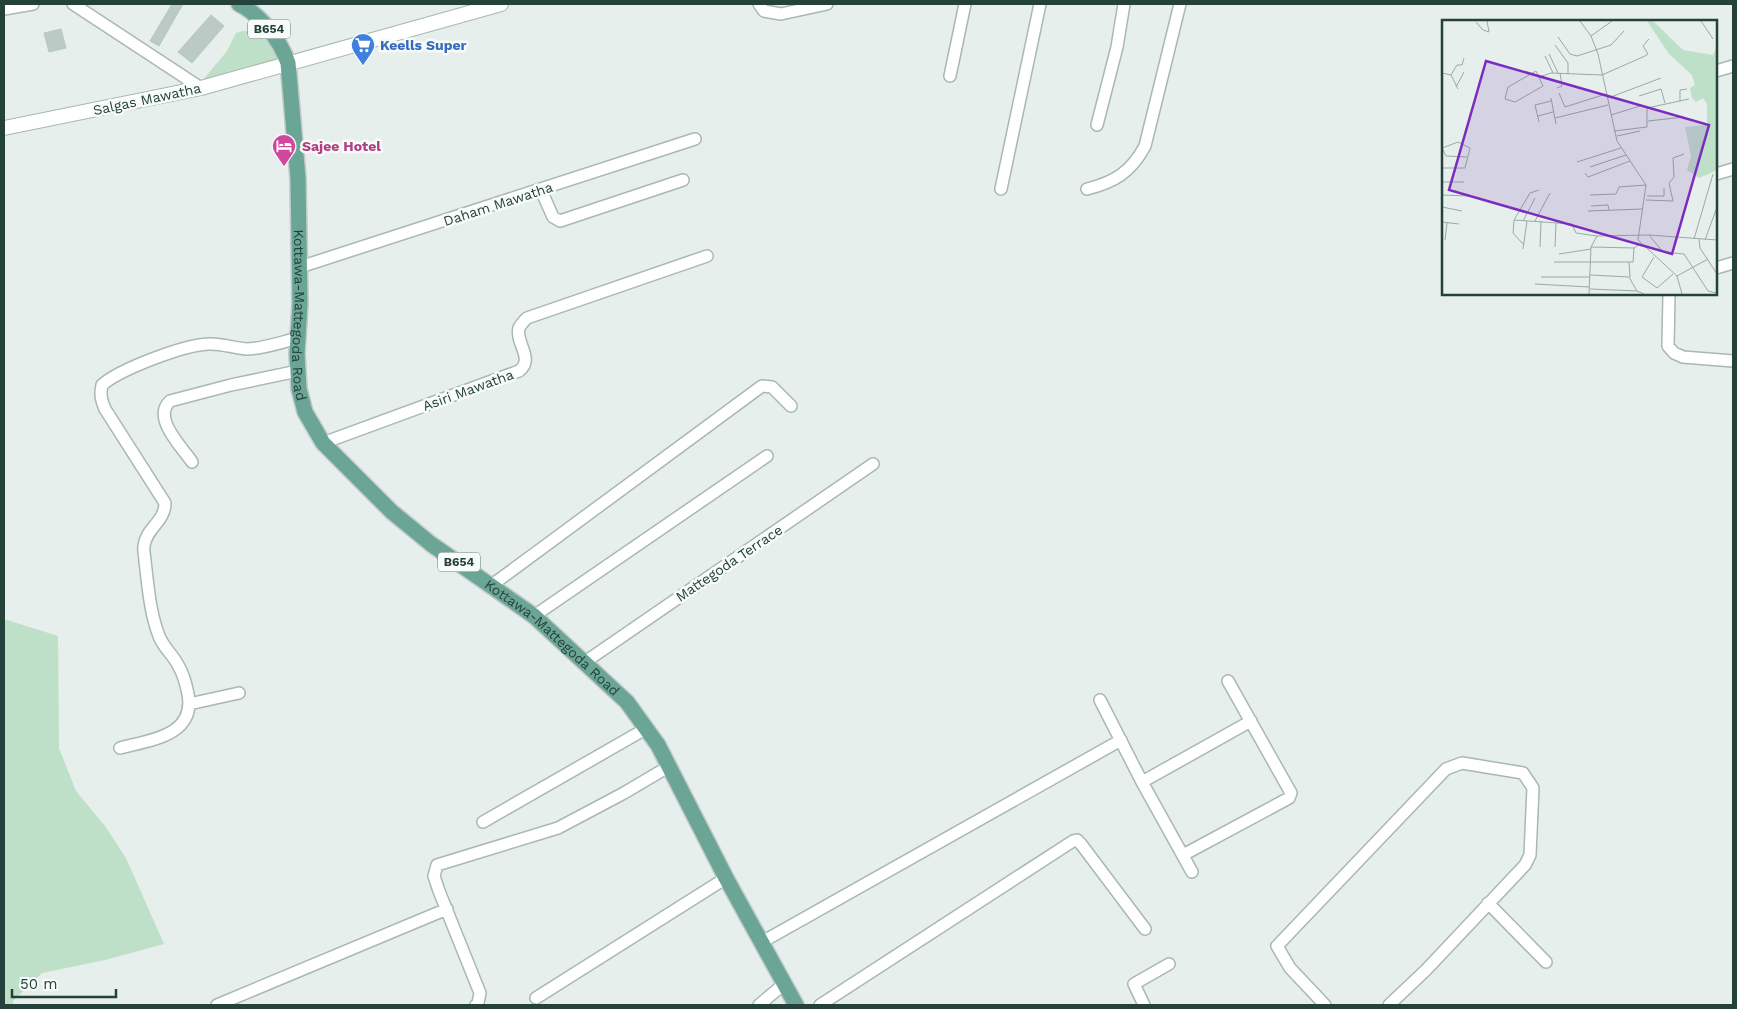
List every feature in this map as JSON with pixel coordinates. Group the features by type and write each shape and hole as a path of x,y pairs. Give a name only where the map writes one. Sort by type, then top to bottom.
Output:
{"main road":[{"name":"B654","path":"246,5 269,30 283,49 288,63"},
{"name":"Kottawa-Mattegoda Road","path":"288,63 298,178 300,267 297,354 300,389 305,412 323,443 392,512 431,544 534,616 627,702 658,745 726,878 796,1005"}],"street":[{"path":"4,9 33,4"},
{"path":"73,4 201,88"},
{"name":"Salgas Mawatha","path":"4,128 201,88 501,4"},
{"path":"759,4 764,10 780,14 827,4"},
{"path":"950,76 965,4"},
{"path":"1001,189 1040,4"},
{"path":"1097,125 1117,47 1124,4"},
{"path":"1087,189 1108,184 1122,174 1139,156 1145,146 1180,4"},
{"path":"1717,71 1733,66"},
{"name":"Daham Mawatha","path":"300,267 695,139"},
{"path":"1717,174 1733,169"},
{"path":"542,190 553,218 560,221 683,180"},
{"name":"Asiri Mawatha","path":"323,443 524,368 526,359 519,329 527,318 707,256"},
{"path":"1717,268 1733,263"},
{"path":"1669,295 1668,346 1674,354 1684,357 1733,361"},
{"path":"120,748 161,737 177,728 184,723 188,715 189,704 179,666 159,636 152,610 145,561 144,545 148,533 165,511 165,503 105,409 100,393 102,384 115,375 153,359 207,344 219,344 245,349 298,338"},
{"path":"192,462 166,424 164,409 170,401 231,384 298,370"},
{"path":"492,585 762,386 772,386 791,406"},
{"path":"534,616 767,456"},
{"name":"Mattegoda Terrace","path":"585,662 873,464"},
{"path":"1183,855 1289,798 1290,790 1228,681"},
{"path":"189,704 239,693"},
{"path":"1100,700 1142,782 1192,872"},
{"path":"1142,782 1251,720"},
{"path":"483,822 647,728"},
{"path":"762,942 1121,740"},
{"path":"1324,1005 1290,968 1277,946 1446,769 1462,763 1523,773 1533,788 1530,855 1526,865 1426,970 1389,1005"},
{"path":"476,1005 480,993 439,891 434,876 437,865 558,828 668,767"},
{"path":"820,1005 1077,840 1145,929"},
{"path":"536,998 726,878"},
{"path":"1488,904 1546,962"},
{"path":"217,1005 447,908"},
{"path":"1144,1005 1134,984 1169,964"},
{"path":"759,1005 784,984"}],"green space":[{"path":"250,31 262,36 285,61 202,82 227,51 236,33"},
{"path":"4,619 58,636 59,748 76,791 105,826 126,858 164,944 105,960 42,973 13,1001 13,1005 4,1005"}],"building":[{"path":"172,4 183,4 159,46 150,41"},
{"path":"211,15 224,26 192,63 178,52"},
{"path":"61,29 66,48 49,52 44,33"}],"place":[{"name":"Keells Super","path":"363,66"},
{"name":"Sajee Hotel","path":"284,167"}]}
